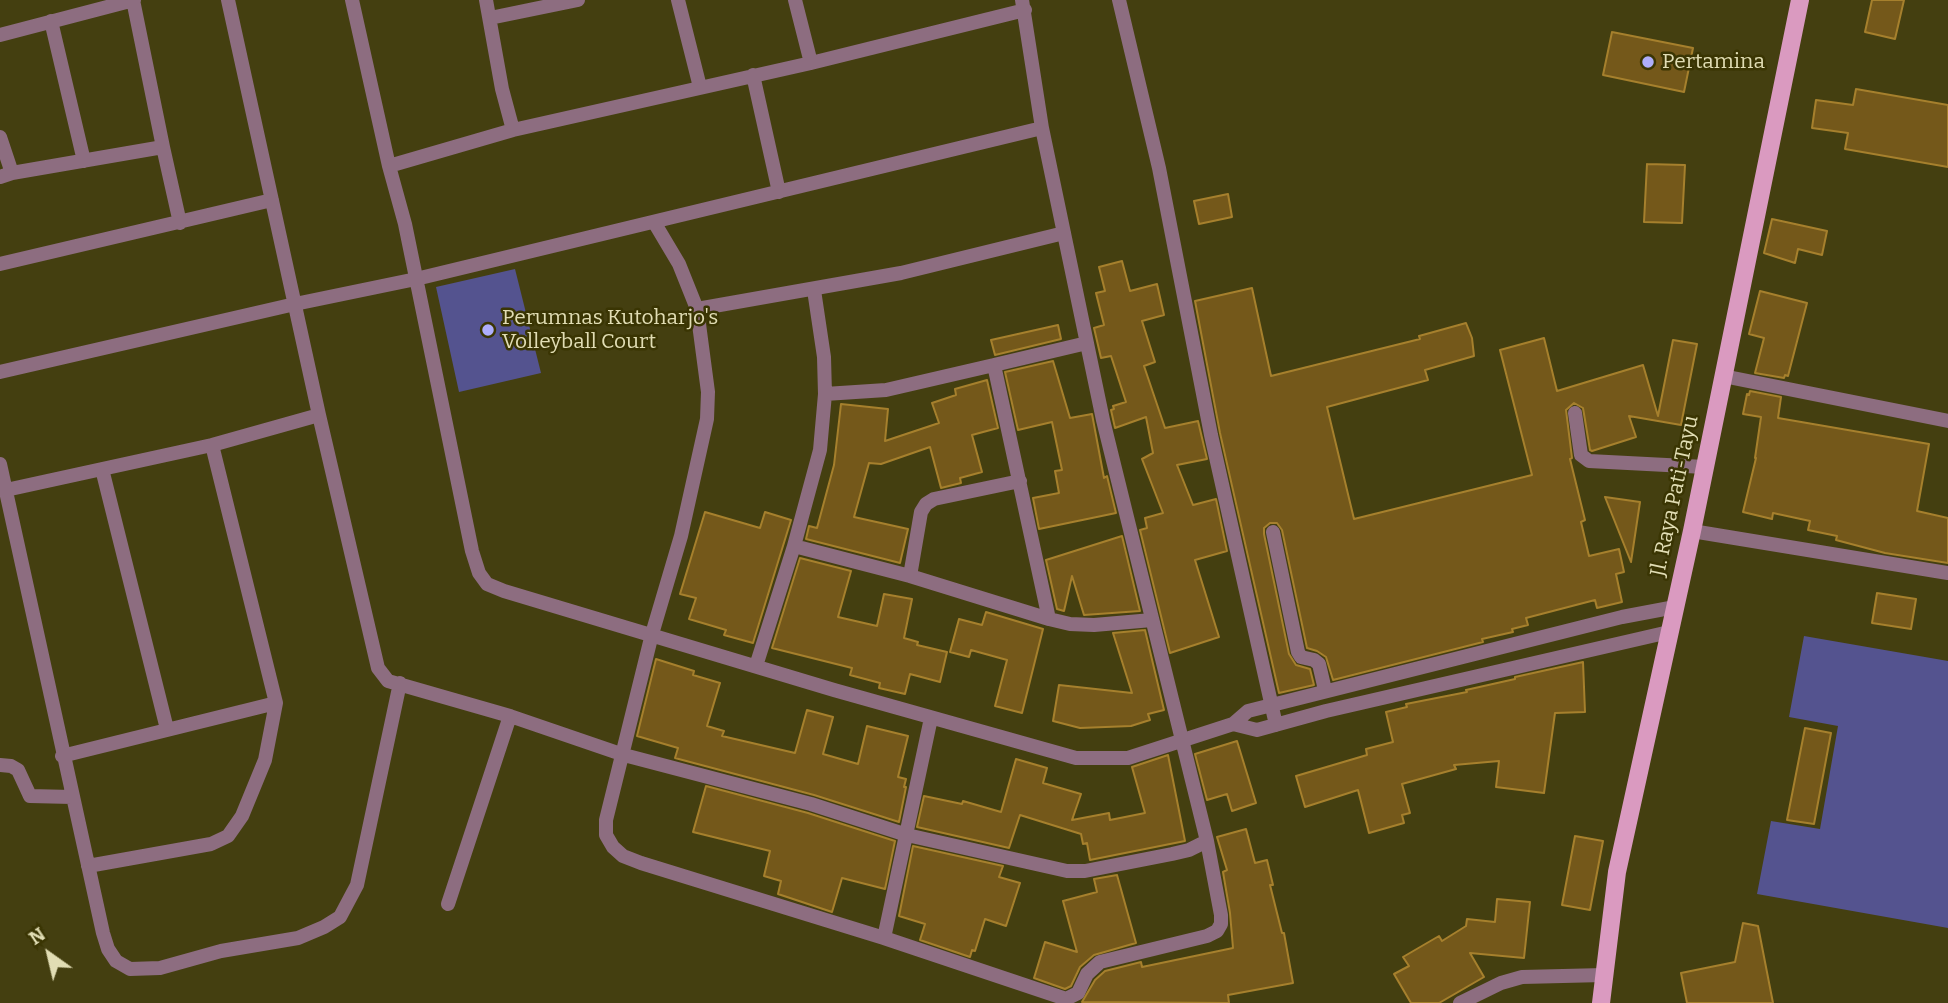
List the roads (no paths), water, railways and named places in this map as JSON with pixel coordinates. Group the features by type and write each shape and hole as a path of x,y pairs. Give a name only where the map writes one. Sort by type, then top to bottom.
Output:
{"main road":[{"name":"Jl. Raya Pati-Tayu","path":"1601,1003 1616,872 1692,531 1800,0"}],"street":[{"path":"0,35 133,0 180,223"},
{"path":"228,0 319,415 378,668 388,681 510,716 624,755 811,804 907,835 1076,871 1180,852 1207,841"},
{"path":"352,0 389,166 405,224 472,551 479,573 487,584 931,718 1076,758 1128,758 1233,724 1248,711 1272,704 1675,607"},
{"path":"486,0 502,89 513,130"},
{"path":"490,18 578,0"},
{"path":"678,0 700,87"},
{"path":"795,0 811,62"},
{"path":"1119,0 1159,168 1211,435 1276,725"},
{"path":"389,166 513,130 811,62 1023,5 1042,128 1087,343 1207,841 1221,915 1221,924 1217,931 1207,936 1100,962 1091,968 1078,993 1066,999 884,938 623,856 613,847 606,835 606,820 652,634 681,536 708,419 708,392 697,309 679,264 654,222"},
{"path":"51,22 84,161"},
{"path":"752,75 779,192"},
{"path":"0,372 416,279 1042,128"},
{"path":"0,137 6,175 163,148"},
{"path":"0,264 272,200"},
{"path":"697,309 901,273 1065,233"},
{"path":"756,666 820,450 825,394 824,357 814,290"},
{"path":"825,394 886,390 1087,343"},
{"path":"993,365 1049,619"},
{"path":"1723,376 1948,422"},
{"path":"1575,413 1581,455 1589,461 1705,467"},
{"path":"6,490 212,445 319,415"},
{"path":"88,866 211,844 228,836 242,816 265,760 276,703 212,445"},
{"path":"0,464 62,755 108,948 117,961 130,969 160,968 221,951 298,938 340,917 357,885 401,683"},
{"path":"102,469 167,729"},
{"path":"910,576 921,512 926,504 934,499 1020,481"},
{"path":"1692,531 1948,573"},
{"path":"1273,532 1298,652 1301,657 1319,664 1325,691"},
{"path":"794,545 910,576 1070,624 1094,625 1152,620"},
{"path":"1233,724 1257,730 1356,704 1669,632"},
{"path":"1351,684 1356,704"},
{"path":"62,755 276,703"},
{"path":"448,904 510,716"},
{"path":"884,938 931,718"},
{"path":"0,765 18,770 30,796 72,797"},
{"path":"1460,1003 1501,983 1522,977 1604,975"}],"place":[{"name":"Pertamina","path":"1648,62"},
{"name":"Perumnas Kutoharjo's Volleyball Court","path":"488,330"}]}
